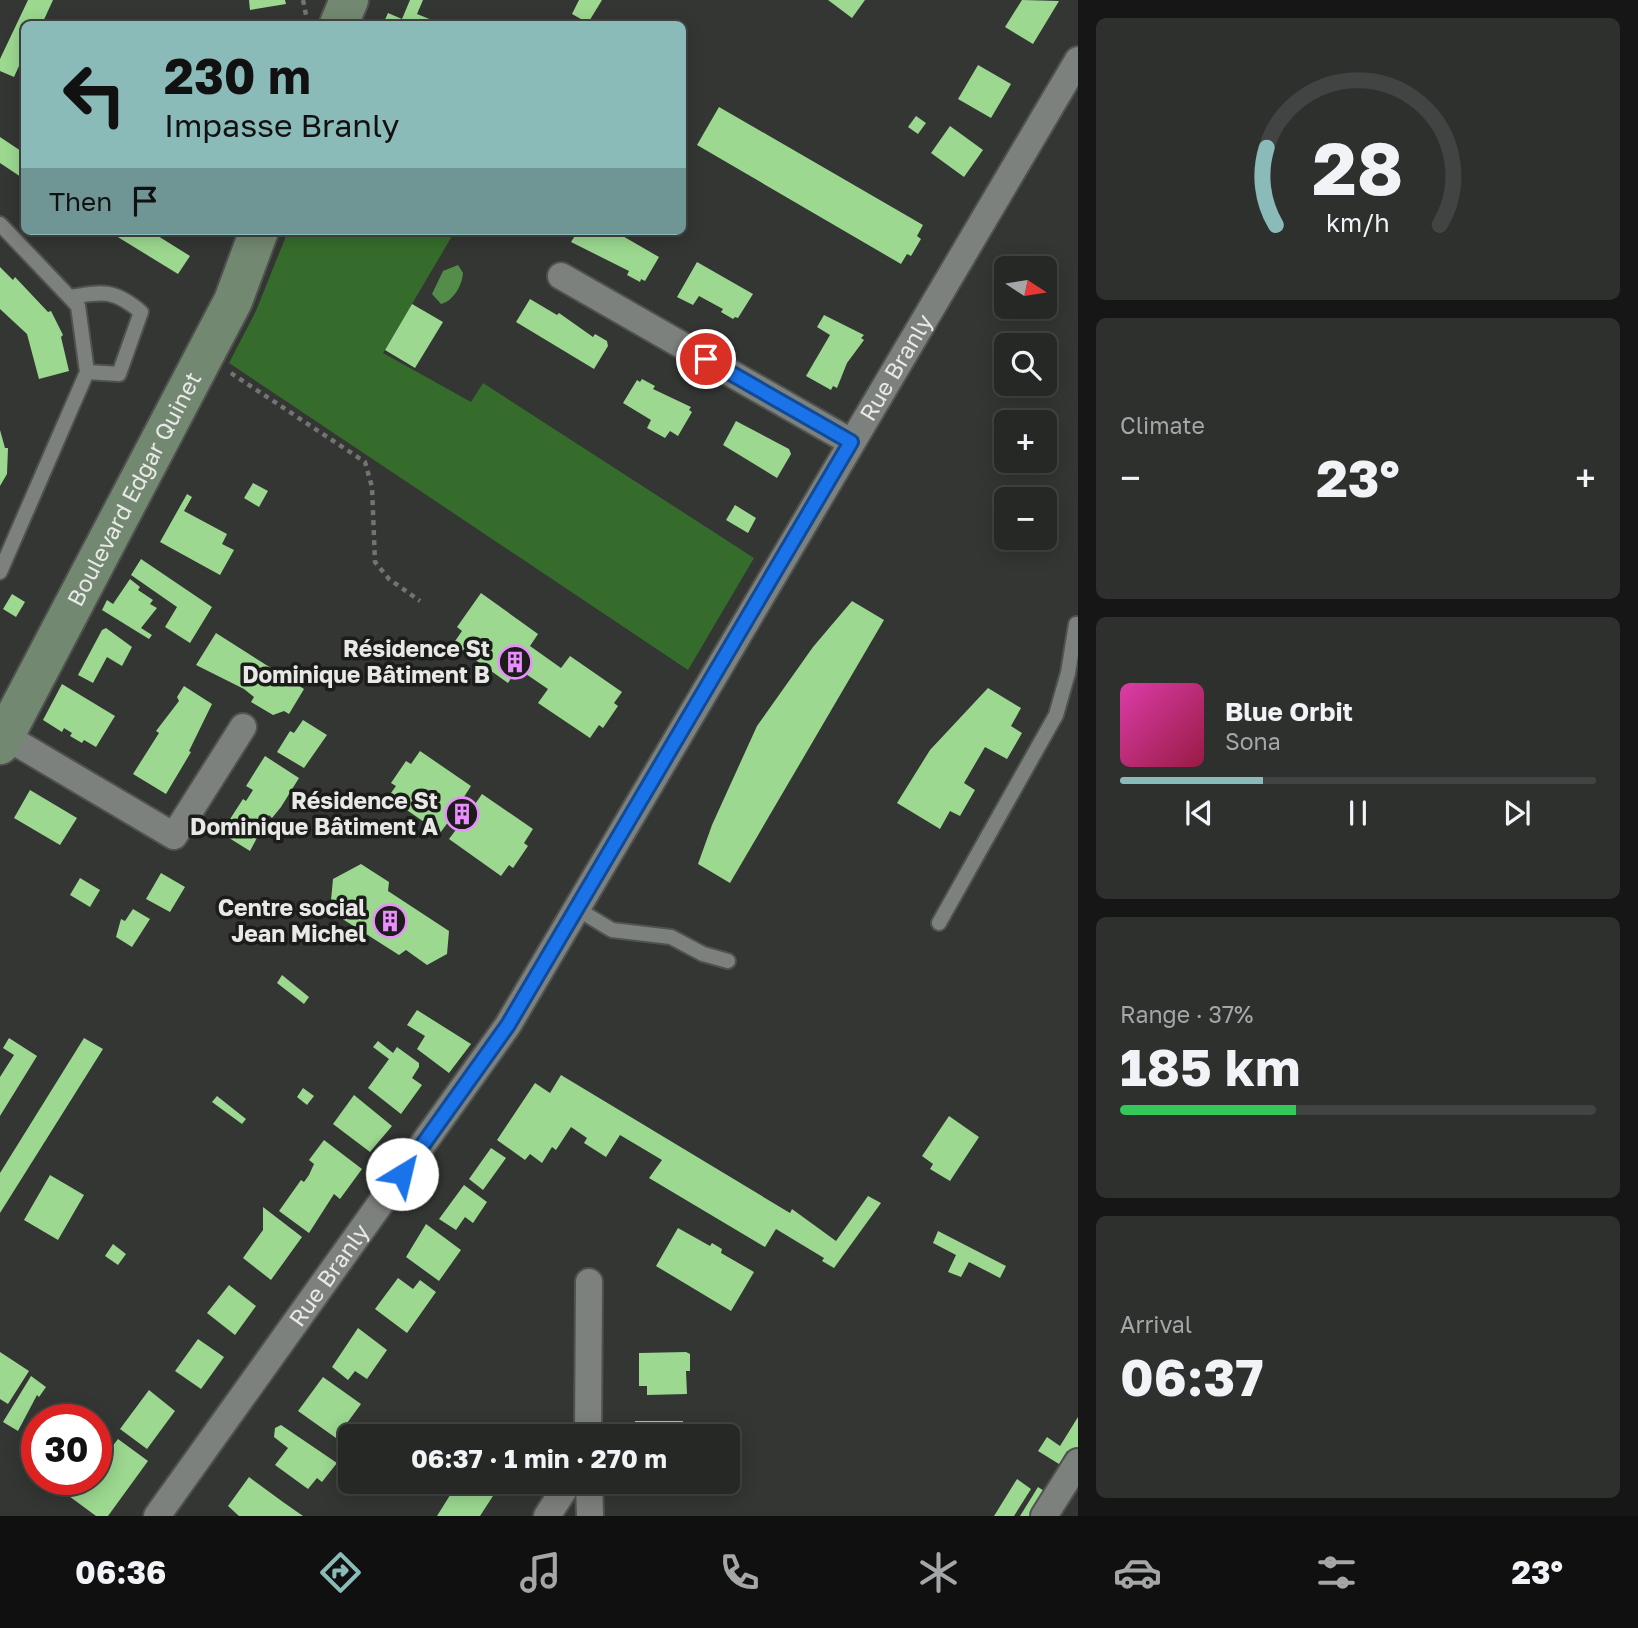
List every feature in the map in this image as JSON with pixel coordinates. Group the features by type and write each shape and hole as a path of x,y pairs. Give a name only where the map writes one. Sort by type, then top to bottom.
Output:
{"street":[{"path":"340,21 349,0"},
{"name":"Rue Branly","path":"157,1516 508,1025 1078,60"},
{"name":"Boulevard Edgar Quinet","path":"2,740 233,300 257,235"},
{"path":"561,276 851,442"},
{"path":"2,740 174,836 243,727"},
{"path":"588,1424 590,1282"},
{"path":"1044,1516 1078,1462"},
{"path":"547,1516 561,1494"},
{"path":"589,1494 590,1516"}],"lane":[{"path":"0,224 78,306 87,372 0,572"},
{"path":"71,297 92,293 122,295 141,312 119,374 87,372"},
{"path":"939,923 1056,715 1068,673 1076,624"},
{"path":"577,909 612,930 671,937 703,954 728,961"}],"path":[{"path":"303,0 306,21"},
{"path":"204,355 365,462 372,487 375,562 389,579 420,601"}],"shaded area":[{"path":"286,235 453,235 383,353 471,402 483,383 754,558 688,670 229,363 256,311"},
{"path":"458,265 463,273 459,288 449,300 441,304 432,294 443,271"}],"building":[{"path":"28,0 53,0 43,21 21,21 21,62 14,77 0,71 0,59"},
{"path":"249,0 285,0 286,4 250,10"},
{"path":"410,0 423,0 417,14 434,21 384,21 388,13 402,19"},
{"path":"579,0 602,0 589,21 572,14"},
{"path":"828,0 865,0 852,18"},
{"path":"1022,0 1059,1 1033,44 1005,27"},
{"path":"978,65 1011,84 991,118 958,99"},
{"path":"719,107 923,225 917,236 921,239 911,256 907,254 901,264 697,145"},
{"path":"916,116 926,123 918,134 908,127"},
{"path":"950,126 983,150 964,177 931,153"},
{"path":"0,137 21,151 21,177 0,163"},
{"path":"115,235 156,235 190,256 178,274"},
{"path":"575,235 621,235 659,257 645,281 641,279 640,282 627,275 629,271 571,242"},
{"path":"697,262 753,294 738,318 733,319 721,312 723,309 699,296 693,305 677,297"},
{"path":"0,267 13,280 15,277 48,312 51,311 63,335 61,337 69,371 39,379 27,334 0,309"},
{"path":"530,299 557,315 559,313 593,337 595,334 607,341 608,346 594,369 516,322"},
{"path":"412,304 443,322 415,368 385,350"},
{"path":"824,315 864,335 861,338 864,340 847,363 837,388 833,386 831,390 806,376 830,335 817,327"},
{"path":"642,379 655,386 653,389 691,407 689,410 692,412 678,436 670,431 665,438 647,428 651,420 623,403 637,380 640,382"},
{"path":"736,421 789,449 791,454 777,478 723,445"},
{"path":"0,430 5,448 8,448 7,474 0,486"},
{"path":"253,483 268,491 259,507 244,498"},
{"path":"187,494 192,497 184,511 227,534 222,544 234,550 220,575 160,542"},
{"path":"735,505 756,518 748,533 726,520"},
{"path":"141,559 212,607 190,643 165,627 177,607 131,575"},
{"path":"130,579 140,587 138,590 153,600 150,604 157,608 141,628 152,635 149,639 102,610 107,600 113,604"},
{"name":"Résidence St Dominique Bâtiment B","path":"481,593 538,634 530,646 561,668 570,656 622,692 614,703 618,706 603,728 599,725 590,738 538,703 548,689 517,669 508,683 453,644 462,631 457,627"},
{"path":"12,594 25,602 16,617 3,609"},
{"path":"852,601 884,620 730,883 698,864 712,825 757,726 813,647"},
{"path":"106,628 132,647 122,666 107,657 93,683 78,675 102,630"},
{"path":"216,633 304,689 289,714 284,711 273,715 251,702 254,697 244,689 196,665"},
{"path":"62,684 115,716 96,747 84,740 82,743 70,736 72,733 64,728 62,732 43,720"},
{"path":"184,686 212,704 189,751 191,752 166,794 133,774 159,733 156,731 179,701 177,697"},
{"path":"988,688 1021,708 1011,726 1022,733 1007,759 985,747 964,783 975,790 960,816 950,811 940,829 897,803 930,750"},
{"path":"303,720 327,735 304,768 277,752 290,731 294,733"},
{"name":"Résidence St Dominique Bâtiment A","path":"420,751 471,786 462,800 473,807 482,794 533,829 524,843 528,846 513,868 509,865 501,876 449,839 458,827 449,821 440,833 388,797 396,786 391,783 406,761 411,764"},
{"path":"265,756 299,778 281,807 272,818 269,815 250,851 221,833 243,799 246,801 253,790 246,786"},
{"path":"30,790 77,818 60,845 14,818"},
{"name":"Centre social Jean Michel","path":"361,864 389,882 388,891 449,931 447,954 427,965 406,950 399,955 330,911 333,879"},
{"path":"161,873 185,887 170,912 146,899"},
{"path":"80,878 100,890 90,907 70,895"},
{"path":"133,909 150,919 132,947 116,937 121,919 125,921"},
{"path":"282,975 309,997 304,1004 277,983"},
{"path":"417,1010 471,1044 449,1073 417,1049 425,1036 407,1025"},
{"path":"9,1038 37,1056 0,1116 0,1077 14,1055 3,1048"},
{"path":"84,1038 103,1049 0,1213 0,1173"},
{"path":"378,1041 393,1053 397,1047 419,1063 412,1078 422,1085 401,1114 368,1088 389,1059 373,1047"},
{"path":"561,1075 790,1213 792,1209 836,1241 868,1196 881,1203 834,1268 822,1261 824,1258 776,1229 765,1247 649,1178 662,1160 620,1135 606,1157 584,1143 587,1138 571,1127 556,1150 552,1147 542,1163 530,1154 525,1160 497,1140 535,1083 550,1093"},
{"path":"303,1088 314,1096 307,1105 297,1097"},
{"path":"354,1095 392,1126 370,1152 333,1124"},
{"path":"217,1096 246,1119 242,1124 212,1102"},
{"path":"949,1116 979,1137 950,1181 930,1169 933,1164 922,1156"},
{"path":"324,1140 362,1169 340,1199 334,1194 309,1233 279,1211 301,1180 304,1182 309,1175 314,1164 309,1160"},
{"path":"491,1148 506,1158 483,1190 469,1179"},
{"path":"50,1175 84,1195 58,1240 24,1220"},
{"path":"464,1185 487,1202 473,1223 465,1217 456,1230 439,1219"},
{"path":"263,1207 302,1237 271,1280 243,1258 263,1230"},
{"path":"426,1224 461,1250 439,1281 406,1257"},
{"path":"678,1228 710,1246 712,1243 722,1249 721,1253 754,1272 731,1311 656,1266"},
{"path":"938,1231 1006,1266 1000,1278 969,1262 961,1277 948,1272 956,1255 933,1243"},
{"path":"113,1244 126,1254 118,1265 105,1256"},
{"path":"398,1278 413,1289 420,1280 436,1292 407,1333 375,1309"},
{"path":"229,1285 256,1306 235,1335 207,1313"},
{"path":"358,1328 387,1350 367,1379 355,1371 348,1380 332,1367"},
{"path":"198,1339 224,1357 201,1389 175,1371"},
{"path":"0,1352 29,1371 8,1404 0,1399"},
{"path":"639,1353 690,1354 690,1371 686,1371 687,1394 647,1395 647,1386 639,1386"},
{"path":"31,1376 46,1387 32,1404 21,1404 21,1425 18,1431 3,1422"},
{"path":"323,1377 361,1404 346,1424 338,1424 336,1438 298,1411"},
{"path":"149,1390 175,1411 147,1449 120,1429"},
{"path":"1078,1417 1078,1451 1074,1456 1067,1451 1059,1464 1038,1451 1047,1437 1060,1446"},
{"path":"635,1421 683,1421 683,1424 635,1424"},
{"path":"281,1425 337,1463 322,1482 317,1478 308,1489 275,1465 288,1448 274,1437 275,1428"},
{"path":"118,1439 148,1461 108,1516 96,1516 68,1495 112,1495 112,1447"},
{"path":"249,1477 303,1516 239,1516 228,1506"},
{"path":"1017,1479 1031,1489 1014,1516 994,1516"},
{"path":"1038,1487 1049,1494 1035,1516 1020,1516"},
{"path":"451,1494 494,1494 480,1516 437,1516"}],"place":[{"name":"Résidence St Dominique Bâtiment B","path":"515,662"},
{"name":"Résidence St Dominique Bâtiment A","path":"462,814"},
{"name":"Centre social Jean Michel","path":"390,921"}],"route":[{"path":"402,1174 508,1025 851,442 706,359"}]}
